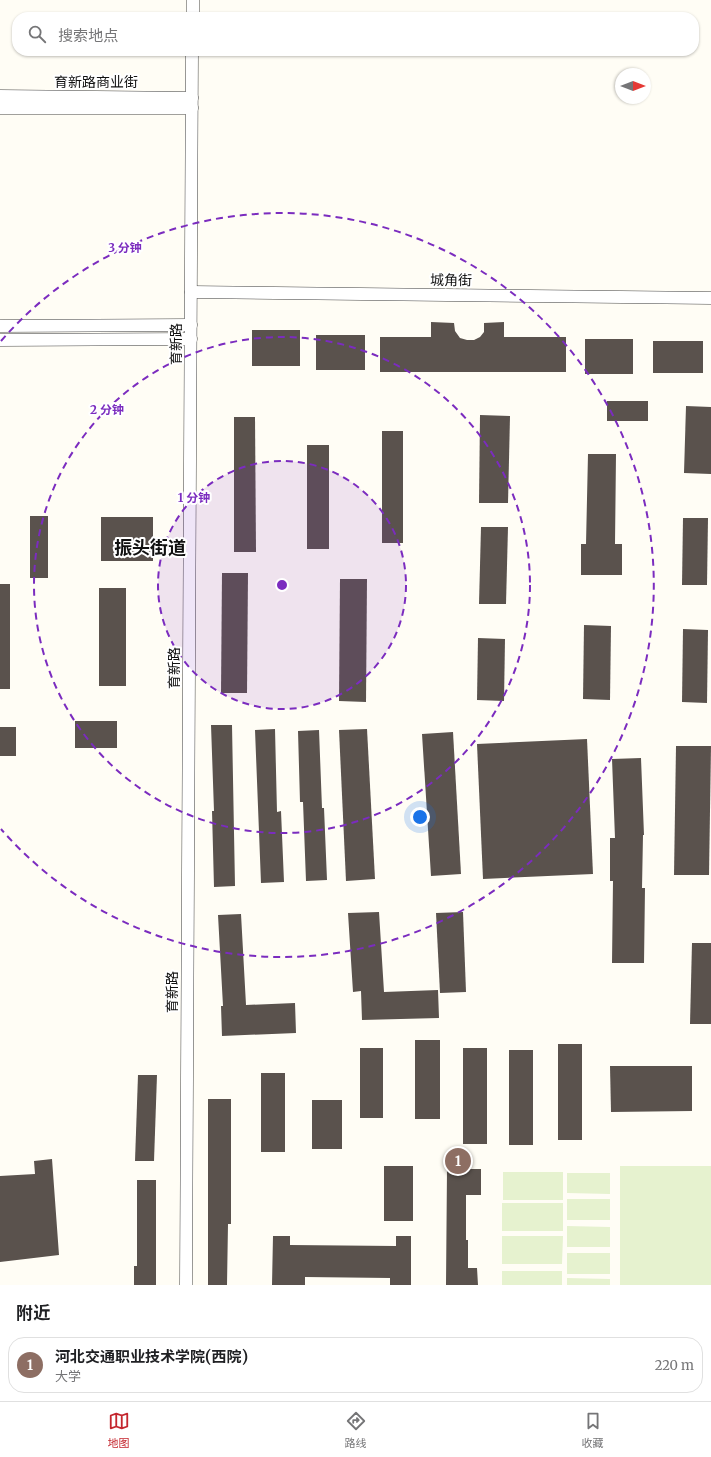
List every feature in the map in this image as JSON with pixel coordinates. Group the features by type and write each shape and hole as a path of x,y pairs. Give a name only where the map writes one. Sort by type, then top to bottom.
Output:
{"street":[{"path":"193,0 193,12"},
{"name":"育新路","path":"186,1285 192,56"},
{"name":"育新路商业街","path":"0,96 192,103"},
{"name":"育新路商业街","path":"0,108 192,103"},
{"name":"城角街","path":"191,292 711,298"},
{"path":"0,326 191,325"},
{"path":"0,340 191,338"}],"green space":[{"path":"620,1166 711,1166 711,1285 620,1285"},
{"path":"503,1172 563,1172 563,1200 503,1200"},
{"path":"567,1173 610,1173 610,1194 567,1193"},
{"path":"567,1199 610,1199 610,1220 567,1220"},
{"path":"502,1203 563,1203 563,1231 502,1231"},
{"path":"567,1226 610,1227 610,1247 567,1247"},
{"path":"502,1236 563,1236 562,1264 502,1264"},
{"path":"567,1253 610,1253 610,1274 567,1274"},
{"path":"502,1271 562,1271 562,1285 502,1285"},
{"path":"567,1278 610,1279 610,1285 567,1285"}],"building":[{"path":"431,322 454,323 455,331 460,338 467,340 474,340 480,337 484,332 484,323 504,322 504,337 566,337 566,372 380,372 380,337 431,337"},
{"path":"252,330 300,330 300,366 252,366"},
{"path":"316,335 365,335 365,370 316,370"},
{"path":"585,339 633,339 633,374 585,374"},
{"path":"653,341 703,341 703,373 653,373"},
{"path":"607,401 648,401 648,421 607,421"},
{"path":"686,406 711,407 711,474 684,473"},
{"path":"480,415 510,416 508,503 479,503"},
{"path":"234,417 255,417 256,552 234,552"},
{"path":"382,431 403,431 403,543 382,543"},
{"path":"307,445 329,445 329,549 307,549"},
{"path":"588,454 616,454 615,544 622,544 622,575 581,575 581,544 586,544"},
{"path":"30,516 48,516 48,578 30,578"},
{"path":"101,517 153,517 153,561 101,561"},
{"path":"683,518 708,518 707,585 682,585"},
{"path":"481,527 508,527 506,604 479,604"},
{"path":"222,573 248,573 247,693 221,693"},
{"path":"340,579 367,579 366,702 339,701"},
{"path":"0,584 10,584 10,689 0,689"},
{"path":"99,588 126,588 126,686 99,686"},
{"path":"584,625 611,626 610,700 583,699"},
{"path":"683,629 708,630 707,703 682,702"},
{"path":"478,638 505,639 504,701 477,700"},
{"path":"75,721 117,721 117,748 75,748"},
{"path":"211,725 232,725 235,886 214,887 212,811 214,811"},
{"path":"0,727 16,727 16,756 0,756"},
{"path":"275,729 277,812 281,811 284,882 261,883 255,730"},
{"path":"367,729 375,879 346,881 339,730"},
{"path":"319,730 327,880 306,881 303,802 300,802 298,731"},
{"path":"453,732 461,874 431,876 422,734"},
{"path":"587,739 593,874 483,879 477,744"},
{"path":"676,746 711,746 709,875 674,875"},
{"path":"641,758 644,835 642,888 645,888 644,963 612,963 613,881 610,881 610,838 615,838 612,759"},
{"path":"379,912 384,992 438,990 439,1018 362,1020 361,991 353,992 348,913"},
{"path":"463,912 466,992 440,993 436,913"},
{"path":"241,914 246,1005 295,1003 296,1033 222,1036 221,1006 223,1006 218,915"},
{"path":"692,943 711,943 711,1024 690,1024"},
{"path":"415,1040 440,1040 440,1119 415,1119"},
{"path":"558,1044 582,1044 582,1140 558,1140"},
{"path":"360,1048 383,1048 383,1118 360,1118"},
{"path":"463,1048 487,1048 487,1144 463,1144"},
{"path":"509,1050 533,1050 533,1145 509,1145"},
{"path":"610,1066 692,1066 692,1111 611,1112"},
{"path":"261,1073 285,1073 285,1152 261,1152"},
{"path":"138,1075 157,1075 154,1161 135,1161"},
{"path":"208,1099 231,1099 231,1224 228,1224 227,1285 208,1285"},
{"path":"312,1100 342,1100 342,1149 312,1149"},
{"path":"52,1159 59,1255 0,1262 0,1176 35,1174 34,1161"},
{"path":"384,1166 413,1166 413,1221 384,1221"},
{"path":"447,1169 481,1169 481,1195 466,1195 466,1240 468,1240 468,1268 477,1268 478,1285 446,1285"},
{"path":"137,1180 156,1180 156,1285 134,1285 134,1266 137,1266"},
{"path":"273,1236 290,1236 290,1245 396,1246 396,1236 411,1236 411,1285 390,1285 390,1278 305,1277 305,1285 272,1285"}],"place":[{"name":"河北交通职业技术学院(西院)","path":"458,1161"}],"district":[{"name":"振头街道","path":"150,548"}]}
